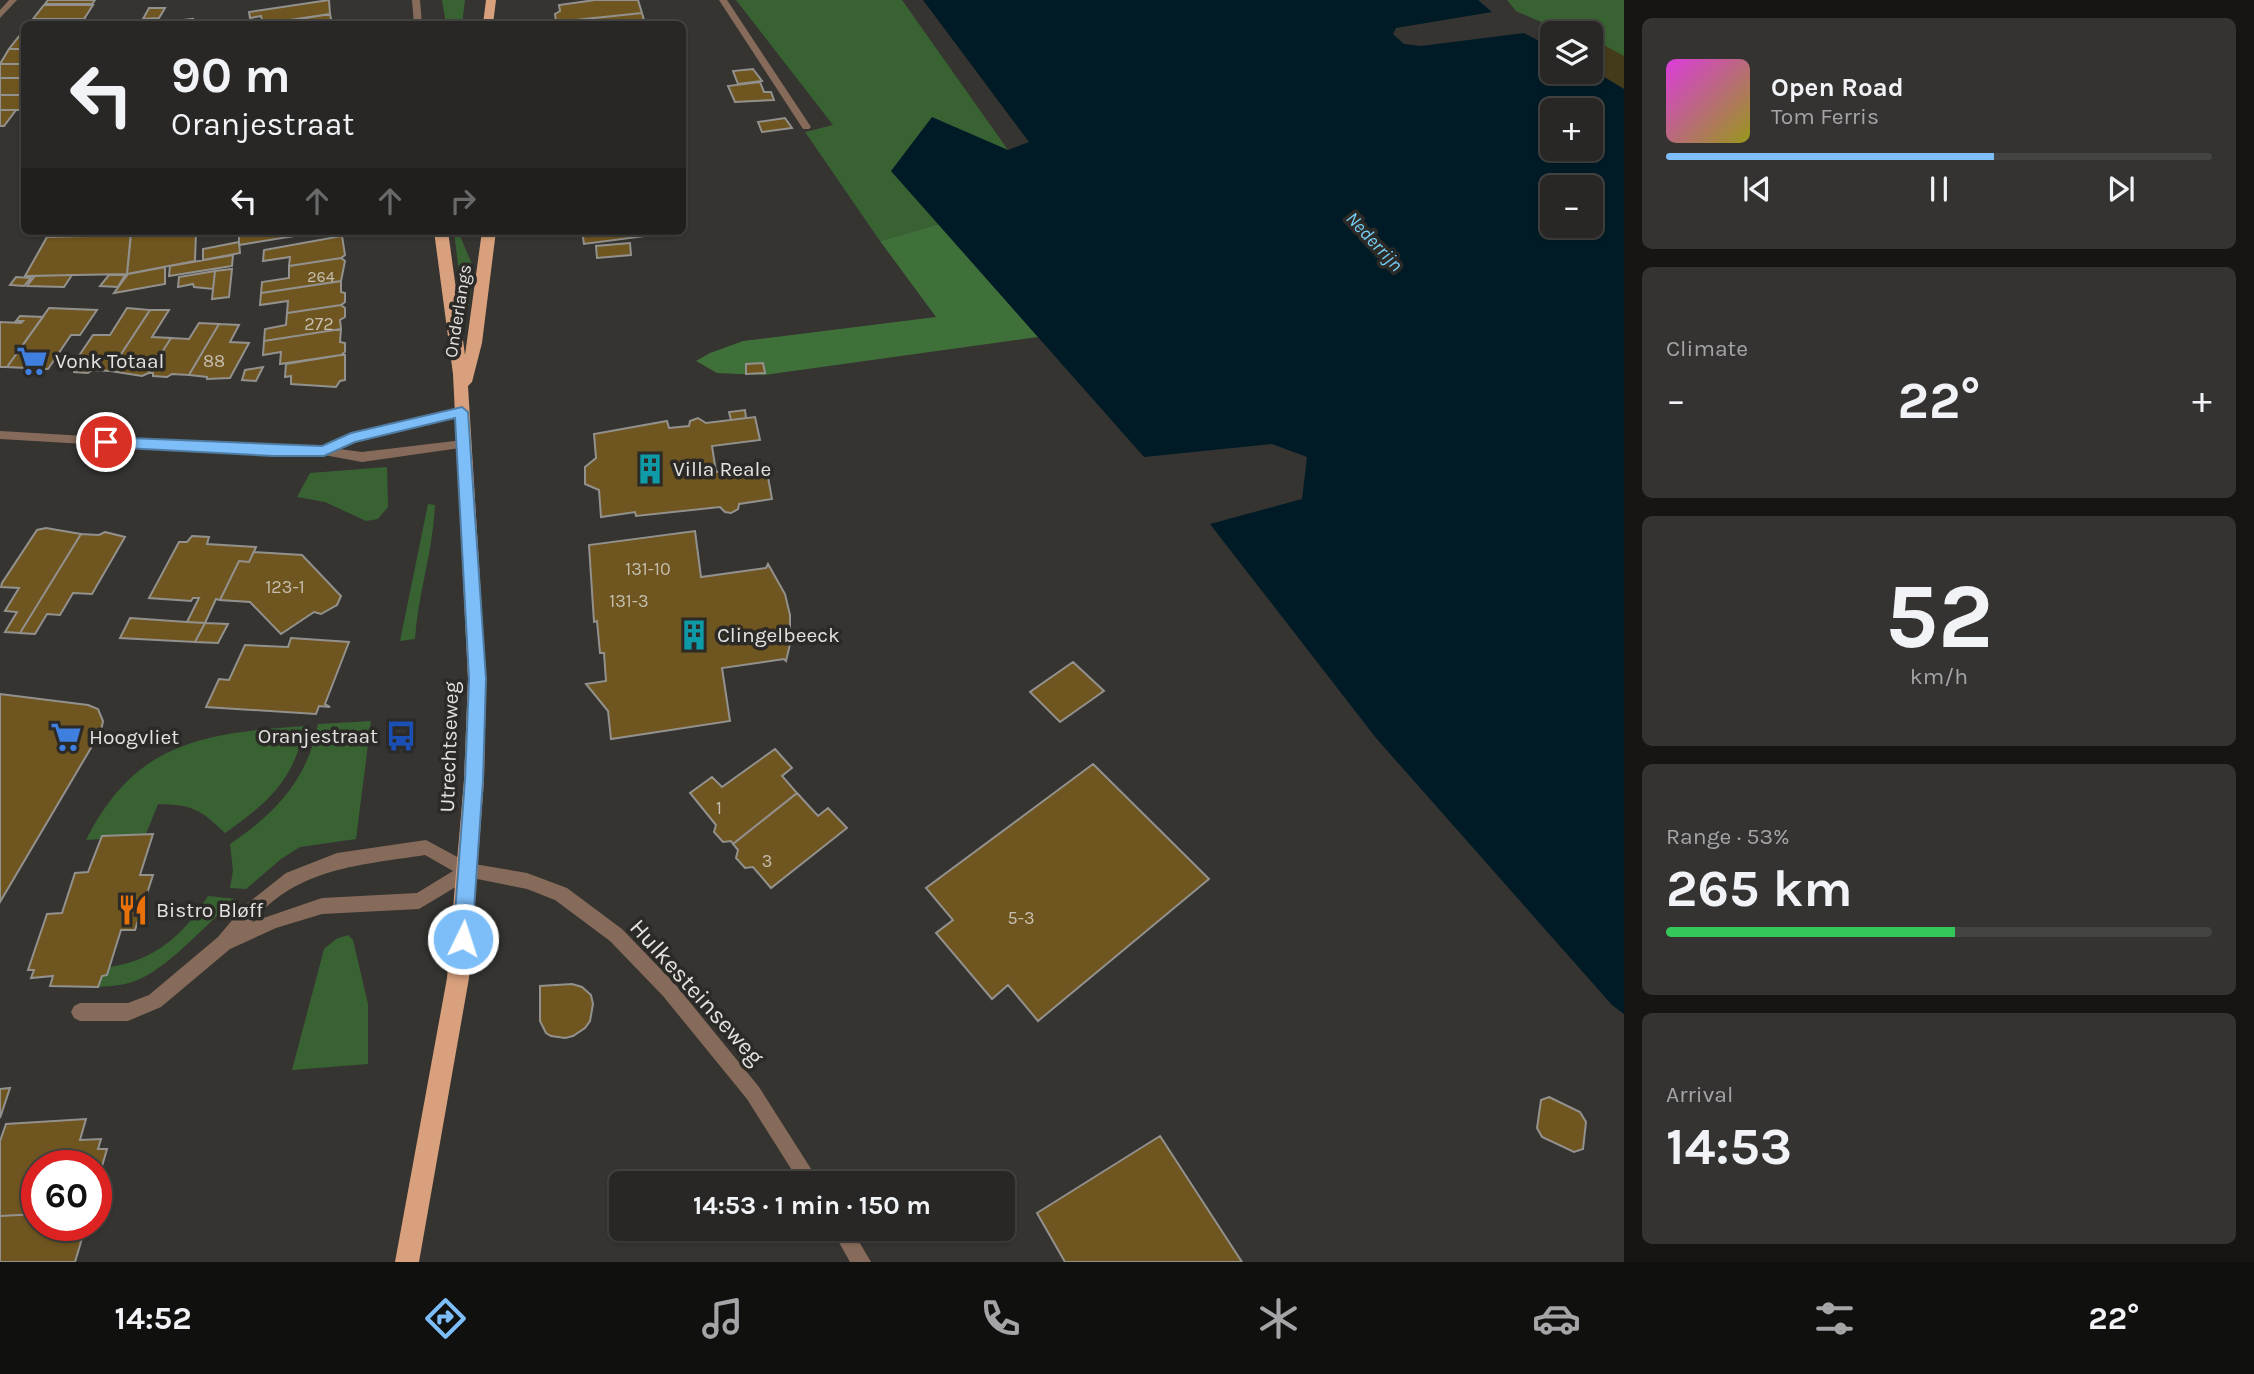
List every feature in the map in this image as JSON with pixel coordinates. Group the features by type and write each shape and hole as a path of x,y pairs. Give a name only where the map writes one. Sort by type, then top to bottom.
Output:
{"main road":[{"path":"488,21 491,0"},
{"name":"Utrechtseweg","path":"407,1262 458,978 468,871 477,679 461,395 441,235"},
{"name":"Onderlangs","path":"461,395 475,343 488,235"}],"street":[{"path":"416,0 418,21"},
{"path":"723,0 806,127"},
{"path":"0,15 8,2"},
{"path":"324,451 351,438 462,412"},
{"path":"0,435 273,451 324,451 362,457 463,444"},
{"path":"80,1012 128,1012 155,1001 224,943 250,912 292,878 337,860 426,847 468,871 419,901 322,906 274,920 224,943"},
{"name":"Hulkesteinseweg","path":"468,871 527,881 561,894 616,935 669,990 753,1093 803,1171"},
{"path":"848,1241 862,1262"}],"green space":[{"path":"442,0 465,0 462,21 446,21"},
{"path":"736,0 902,0 1008,150 891,171 939,224 880,241 805,132 833,125"},
{"path":"1507,0 1624,0 1624,65 1603,52 1603,21 1540,22 1516,11"},
{"path":"939,224 1038,337 764,375 717,373 696,361 743,341 936,317 880,241"},
{"path":"454,235 460,235 474,269 469,305 466,309 463,307"},
{"path":"387,467 388,507 378,519 366,521 325,502 297,497 310,473"},
{"path":"428,504 435,505 434,522 415,639 400,641"},
{"path":"371,721 356,839 300,847 281,859 246,889 230,888 233,871 230,844 275,807 298,778 313,744 318,724"},
{"path":"305,726 294,761 277,788 255,811 225,833 209,818 195,810 158,804 146,834 102,836 100,839 86,840 106,807 127,781 151,762 176,748 235,733"},
{"path":"208,896 236,899 154,971 131,982 98,987 102,976 107,975 110,967 141,958 167,944 189,923"},
{"path":"348,935 353,940 368,1004 368,1064 292,1070 324,949 336,939"}],"sand":[{"path":"1603,45 1624,56 1624,89 1603,76"}],"water":[{"name":"Nederrijn","path":"923,0 1478,0 1492,12 1396,28 1393,34 1404,44 1421,46 1524,33 1540,42 1540,84 1603,84 1603,76 1624,89 1624,1014 1612,1005 1376,738 1210,524 1302,499 1307,457 1272,444 1144,457 891,171 932,117 1008,150 1029,142"}],"building":[{"path":"48,0 95,0 92,4 45,4"},
{"path":"329,0 330,14 283,21 262,21 261,16 250,18 249,12"},
{"path":"595,0 638,0 642,13 556,21 555,14 560,11 559,5"},
{"path":"44,5 93,5 84,19 33,19"},
{"path":"149,8 165,8 159,18 143,19"},
{"path":"642,13 644,21 566,21"},
{"path":"330,14 331,21 287,21"},
{"path":"33,19 84,19 82,21 31,21"},
{"path":"20,35 21,35 21,49 9,49"},
{"path":"9,49 21,49 21,64 0,64"},
{"path":"0,64 21,64 21,78 0,78"},
{"path":"753,69 762,81 738,84 733,71"},
{"path":"0,78 21,78 21,95 0,95"},
{"path":"760,82 764,92 771,92 774,100 735,102 728,86"},
{"path":"0,95 21,95 21,110 0,110"},
{"path":"0,110 16,110 4,126 0,126"},
{"path":"785,118 792,128 762,132 758,122"},
{"path":"131,235 196,235 195,261 127,274"},
{"path":"131,235 127,274 25,276 47,237"},
{"path":"239,235 301,235 239,245"},
{"path":"583,235 653,235 584,244"},
{"path":"342,236 345,255 341,258 289,266 290,257 263,261 264,250"},
{"path":"239,242 240,253 203,260 203,249"},
{"path":"630,243 631,255 597,258 596,246"},
{"path":"233,255 232,266 169,276 170,266"},
{"path":"341,258 345,261 341,281 261,293 262,282 289,278 289,266"},
{"path":"165,267 165,284 114,293 128,274"},
{"path":"232,269 229,297 212,299 215,271"},
{"path":"215,271 213,289 194,287 193,284 178,287 179,277"},
{"path":"72,275 64,287 27,286 35,276"},
{"path":"109,275 125,275 118,287 100,286"},
{"path":"16,277 31,278 24,286 10,285"},
{"path":"341,281 345,302 341,305 287,313 288,301 260,305 261,293"},
{"path":"341,305 345,308 345,317 340,320 341,329 264,341 265,329 286,325 287,313"},
{"path":"49,308 97,310 80,335 71,335 48,369 7,367"},
{"path":"127,308 150,310 110,371 92,370 88,373 70,369 93,335 110,335"},
{"path":"150,310 169,310 152,337 171,338 149,373 142,376 110,371"},
{"path":"20,316 43,317 7,367 0,367 0,322 21,323 23,321 16,321"},
{"path":"199,323 219,324 189,375 172,374 167,377 149,373 171,338 189,339"},
{"path":"219,324 239,325 230,342 249,343 230,378 207,379 189,375"},
{"path":"341,329 340,342 345,343 345,352 341,355 280,364 281,352 263,355 264,341"},
{"path":"345,355 345,380 340,381 336,387 291,384 291,376 285,377 286,364"},
{"path":"763,363 765,373 746,374 746,364"},
{"path":"263,367 256,381 242,380 245,370"},
{"path":"745,410 746,418 731,420 729,412"},
{"name":"Villa Reale","path":"755,417 760,440 712,446 716,472 766,466 772,499 739,504 738,509 731,513 720,507 636,516 635,512 601,517 599,490 585,484 585,467 596,458 594,434 667,421 669,428 689,426 690,421 698,418 706,423"},
{"path":"46,528 81,534 20,633 5,632 17,612 5,611 19,588 1,587 2,583 37,530"},
{"name":"Clingelbeeck","path":"695,531 701,577 766,568 768,564 785,594 790,615 790,644 786,661 784,659 722,668 730,721 611,739 608,711 586,684 606,681 604,653 600,653 597,621 594,622 589,545"},
{"path":"105,532 125,537 92,594 73,593 60,615 47,614 35,634 20,633 81,534 99,535"},
{"path":"192,536 209,537 207,544 256,547 249,562 239,561 205,623 187,622 199,598 193,598 191,601 149,598 179,542 187,542"},
{"path":"256,547 254,552 302,555 341,596 337,605 321,614 314,612 281,634 250,602 220,600 239,561 249,562"},
{"path":"130,618 205,623 195,642 120,638"},
{"path":"205,623 228,624 218,643 195,642"},
{"path":"291,638 349,642 325,704 330,707 319,706 316,714 206,707 219,679 229,680 245,645 288,647"},
{"path":"1073,662 1104,691 1060,722 1030,692"},
{"path":"0,694 88,705 98,709 103,721 101,731 0,902"},
{"path":"775,749 792,768 782,776 797,793 733,844 731,841 723,842 714,832 716,825 690,793 712,777 722,787"},
{"path":"1093,764 1209,879 1038,1021 1008,985 992,999 936,933 953,920 926,888"},
{"path":"797,793 818,816 828,808 847,828 771,888 753,867 745,868 736,858 738,850 733,844"},
{"path":"153,834 140,875 153,875 135,930 121,930 107,975 102,976 98,987 50,986 53,976 31,978 34,970 28,970 47,914 62,913 75,873 88,872 102,836"},
{"path":"572,984 582,987 591,995 593,1004 590,1021 573,1036 551,1036 546,1033 540,1021 540,986"},
{"path":"10,1088 0,1118 0,1089"},
{"path":"1549,1097 1580,1112 1586,1122 1583,1149 1574,1152 1542,1137 1537,1128 1541,1100"},
{"path":"86,1119 80,1140 101,1139 98,1149 107,1149 21,1150 21,1215 0,1216 0,1141 6,1124"},
{"path":"1160,1136 1242,1262 1065,1262 1037,1213"},
{"path":"21,1215 21,1241 81,1241 75,1262 0,1262 0,1216"}],"place":[{"name":"Vonk Totaal","path":"32,361"},
{"name":"Villa Reale","path":"650,469"},
{"name":"Clingelbeeck","path":"694,635"},
{"name":"Oranjestraat","path":"401,736"},
{"name":"Hoogvliet","path":"66,737"},
{"name":"Bistro Bløff","path":"133,910"}],"route":[{"path":"106,442 273,451 324,451 351,438 462,412 477,679 474,780 463,939"}]}
